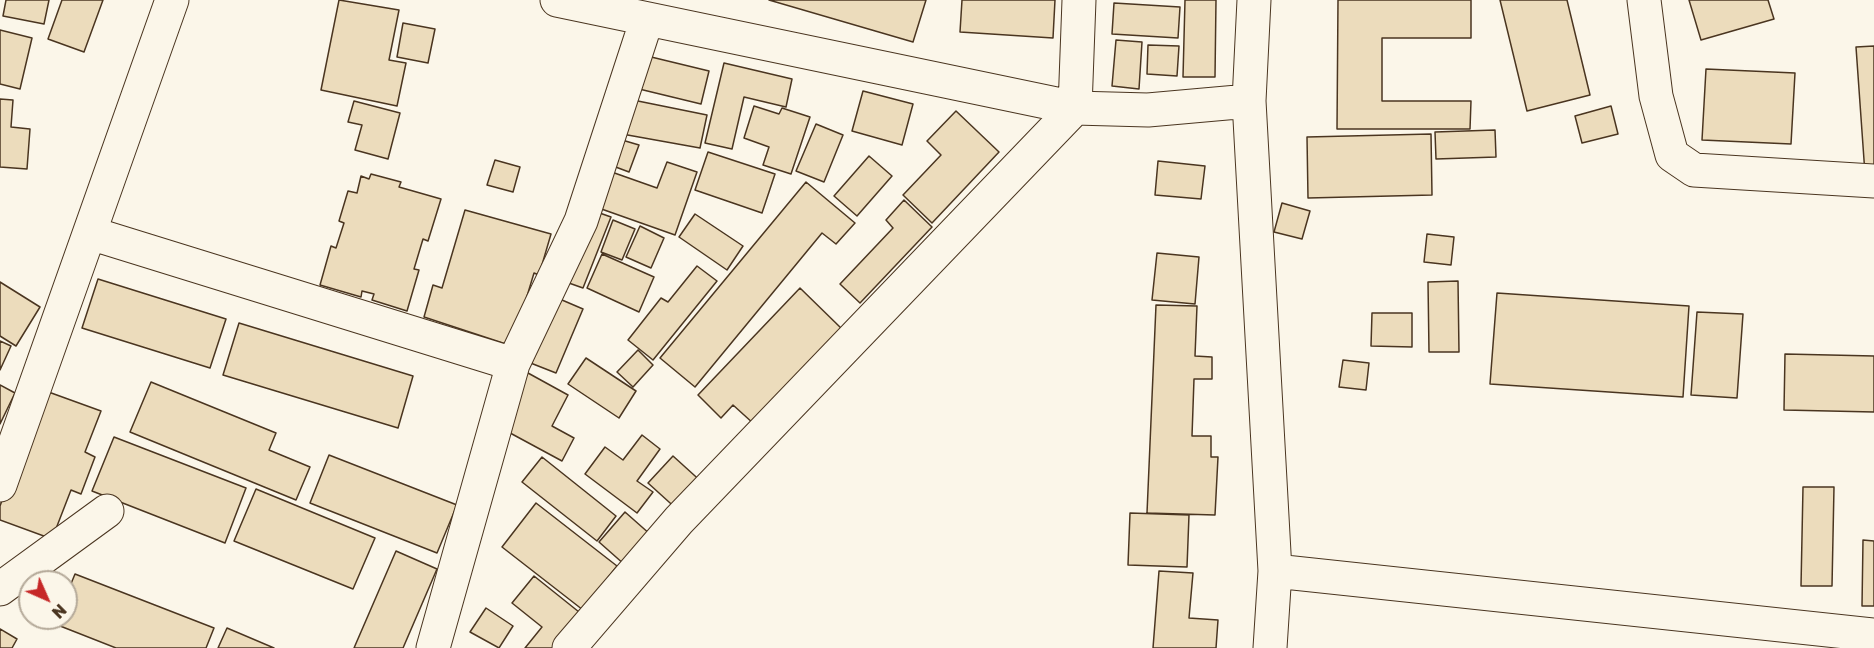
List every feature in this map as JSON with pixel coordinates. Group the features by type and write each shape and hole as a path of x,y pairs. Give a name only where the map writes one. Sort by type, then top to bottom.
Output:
{"street":[{"path":"0,485 172,0"},
{"path":"557,0 1075,108 1148,110 1249,101"},
{"path":"569,648 680,520 1075,108 1079,0"},
{"path":"1254,0 1249,101 1275,571 1270,648"},
{"path":"1644,0 1656,96 1672,155 1694,170 1874,181"},
{"path":"433,648 513,364 581,221 647,20"},
{"path":"90,233 513,364"},
{"path":"0,588 107,511"},
{"path":"1275,571 1874,635"}],"building":[{"path":"6,0 49,0 44,24 3,16"},
{"path":"62,0 103,0 84,52 48,39"},
{"path":"339,0 399,10 389,60 406,63 397,106 321,90"},
{"path":"769,0 926,0 913,42"},
{"path":"962,0 1055,0 1053,38 960,32"},
{"path":"1185,0 1216,0 1215,77 1183,77"},
{"path":"1338,0 1471,0 1471,38 1382,38 1382,101 1471,101 1470,129 1337,129"},
{"path":"1500,0 1567,0 1590,95 1527,111"},
{"path":"1689,0 1768,0 1774,19 1701,40"},
{"path":"1114,3 1180,7 1178,38 1112,34"},
{"path":"403,23 435,29 428,63 397,57"},
{"path":"0,30 32,38 20,89 0,84"},
{"path":"1116,40 1142,42 1139,89 1112,86"},
{"path":"1148,45 1179,46 1177,76 1147,74"},
{"path":"1874,46 1874,174 1865,174 1856,47"},
{"path":"643,55 709,71 701,104 635,88"},
{"path":"724,63 792,79 786,107 744,97 732,149 705,143"},
{"path":"1706,69 1795,73 1791,144 1702,140"},
{"path":"863,91 913,104 902,145 852,131"},
{"path":"0,99 13,100 11,127 30,129 27,169 0,167"},
{"path":"628,99 707,115 700,148 622,134"},
{"path":"354,101 400,113 388,159 355,150 362,125 348,122"},
{"path":"754,106 779,114 782,108 810,117 791,174 763,165 769,147 744,138"},
{"path":"1611,106 1618,134 1582,143 1575,116"},
{"path":"956,111 999,152 932,223 903,195 941,155 927,141"},
{"path":"816,124 843,135 824,182 796,171"},
{"path":"1495,130 1496,157 1436,159 1435,132"},
{"path":"1431,134 1432,195 1308,198 1307,137"},
{"path":"622,140 639,145 629,172 613,166"},
{"path":"708,152 775,174 762,213 695,190"},
{"path":"869,156 892,176 857,216 834,196"},
{"path":"495,160 520,167 513,192 487,185"},
{"path":"1158,161 1205,166 1201,199 1155,195"},
{"path":"667,162 697,172 675,235 593,206 606,170 657,188"},
{"path":"371,174 401,182 399,187 441,199 428,241 423,239 414,269 419,270 407,311 372,300 374,294 362,291 361,297 320,285 331,246 336,248 344,223 339,221 348,191 357,193 361,176 369,179"},
{"path":"806,182 855,223 836,244 822,233 695,387 660,358"},
{"path":"904,200 932,227 860,303 840,284 893,228 886,220"},
{"path":"1282,203 1310,211 1302,239 1274,232"},
{"path":"465,210 551,234 539,275 534,273 512,346 424,317 433,285 442,288"},
{"path":"594,211 611,217 583,288 566,282"},
{"path":"695,214 743,246 727,270 679,237"},
{"path":"613,220 635,229 622,260 601,252"},
{"path":"640,226 664,238 651,268 626,257"},
{"path":"1427,234 1454,237 1451,265 1424,262"},
{"path":"1157,253 1199,257 1195,304 1152,300"},
{"path":"602,254 654,277 639,312 587,288"},
{"path":"697,266 717,281 653,360 628,340 661,298 668,302"},
{"path":"98,279 226,319 210,368 82,328"},
{"path":"1458,281 1459,352 1429,352 1428,282"},
{"path":"0,282 40,307 16,346 0,336"},
{"path":"800,288 843,330 754,424 733,405 721,418 698,395"},
{"path":"1497,293 1689,306 1683,397 1490,384"},
{"path":"555,297 583,309 556,373 528,362"},
{"path":"1156,305 1197,306 1195,356 1212,357 1212,379 1194,379 1192,436 1211,436 1211,457 1218,457 1215,515 1147,513"},
{"path":"1697,312 1743,314 1737,398 1691,395"},
{"path":"1372,313 1412,313 1412,347 1371,346"},
{"path":"239,323 413,376 398,428 223,375"},
{"path":"0,341 11,346 0,370"},
{"path":"638,350 653,365 633,387 617,372"},
{"path":"1785,354 1874,356 1874,412 1784,410"},
{"path":"586,358 636,391 619,418 568,384"},
{"path":"1343,360 1369,363 1366,390 1339,387"},
{"path":"528,373 568,395 552,426 574,438 562,461 499,427"},
{"path":"151,382 276,433 269,450 310,467 296,500 130,432"},
{"path":"0,385 15,393 0,424"},
{"path":"43,390 101,411 85,452 95,457 81,494 71,490 52,539 0,520 0,506"},
{"path":"642,435 660,449 637,481 653,492 637,513 585,474 605,447 623,460"},
{"path":"114,437 246,488 225,543 92,491"},
{"path":"329,455 457,505 437,553 310,503"},
{"path":"673,456 705,485 680,512 648,483"},
{"path":"542,457 616,516 597,541 522,482"},
{"path":"1803,487 1834,487 1832,586 1801,586"},
{"path":"256,489 375,538 353,589 234,541"},
{"path":"536,503 617,566 583,610 502,547"},
{"path":"625,512 651,535 625,565 599,542"},
{"path":"1130,513 1189,515 1187,567 1128,565"},
{"path":"1863,540 1874,541 1874,606 1862,606"},
{"path":"396,551 437,569 403,648 354,648"},
{"path":"1159,571 1193,573 1189,618 1218,620 1216,648 1153,648"},
{"path":"78,575 214,628 206,648 116,648 70,630 78,630"},
{"path":"534,576 584,616 559,648 525,648 542,627 512,603"},
{"path":"486,608 513,626 499,648 470,632"},
{"path":"227,628 274,648 218,648"},
{"path":"0,629 17,639 12,648 0,648"}]}
